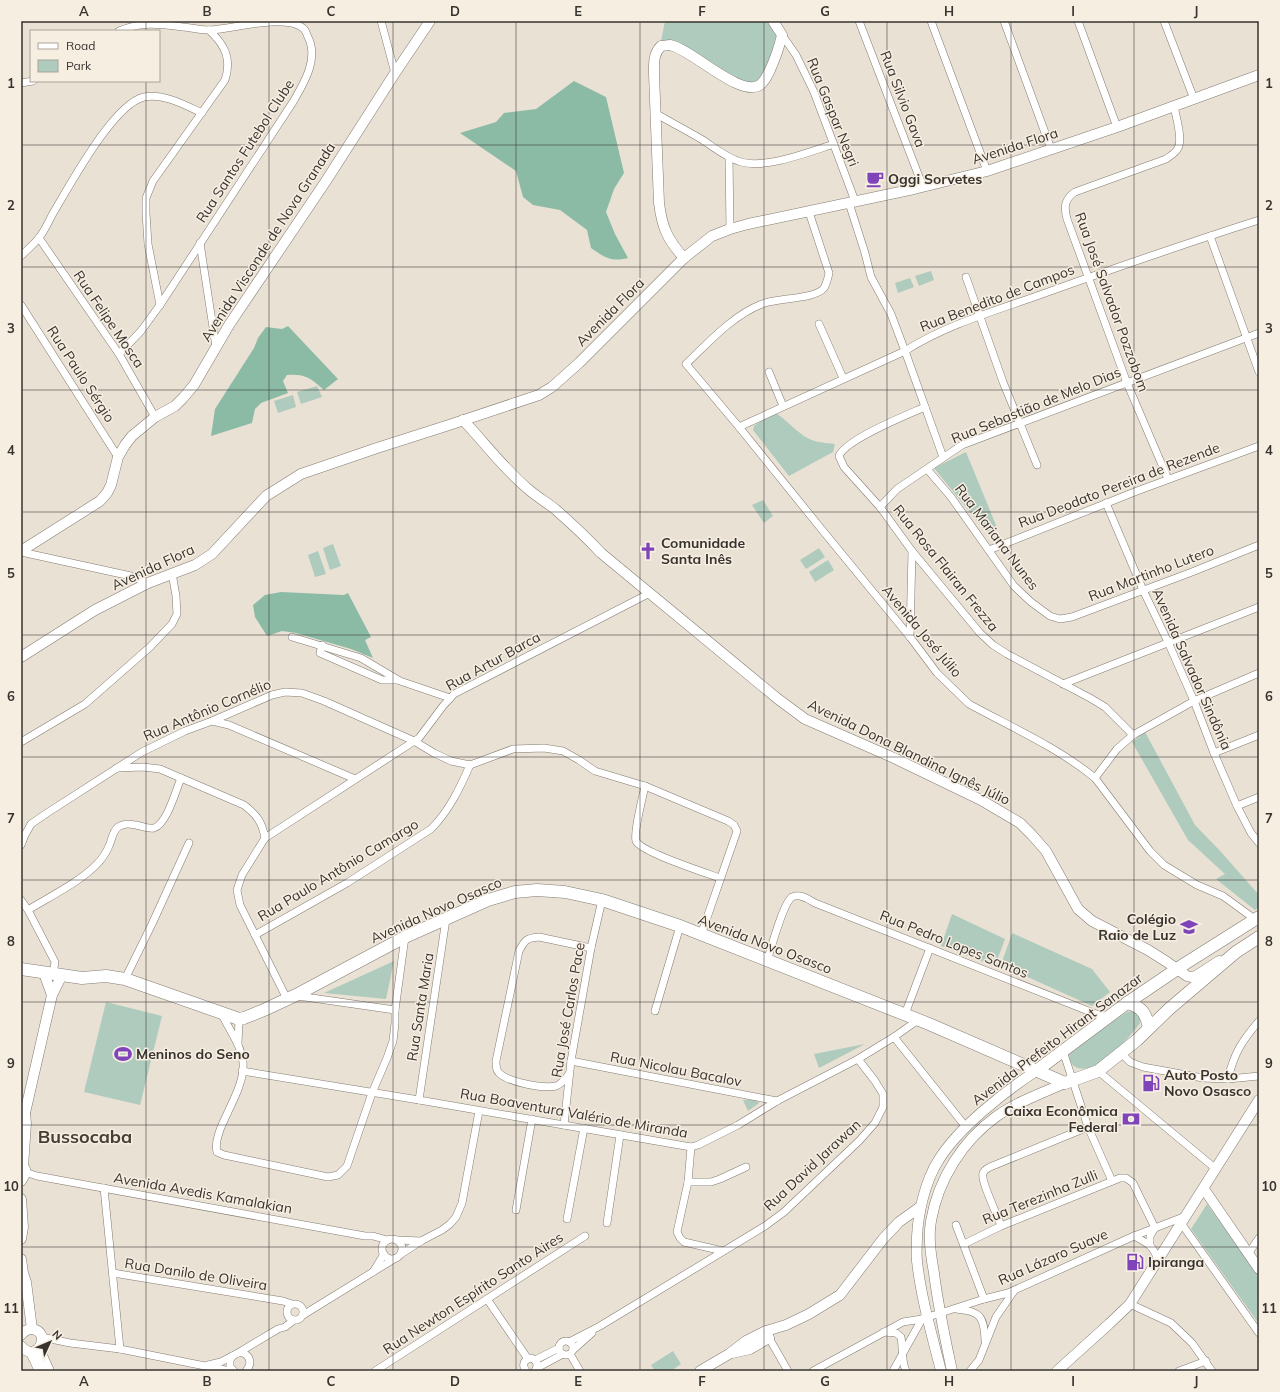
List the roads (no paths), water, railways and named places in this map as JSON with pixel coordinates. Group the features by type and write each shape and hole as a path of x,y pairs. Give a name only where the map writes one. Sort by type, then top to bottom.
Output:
{"main road":[{"name":"Avenida Visconde de Nova Granada","path":"21,552 100,501 107,493 111,485 118,458 132,436 155,417 175,406 194,385 229,325 326,181 394,73 430,21"},
{"path":"684,258 668,238 662,223 659,203 654,60 657,50 661,46 669,45 688,53 732,82 744,87 753,88 759,86 765,80 780,46 782,35 773,21"},
{"name":"Avenida Flora","path":"21,657 96,610 148,583 194,565 212,554 266,496 301,474 539,395 552,387 684,258 712,236 730,229 923,187 987,171 1117,127 1259,75"},
{"name":"Avenida Dona Blandina Ignês Júlio","path":"463,420 506,468 528,489 554,509 589,540 601,553 778,699 805,719 894,758 981,800 1020,823 1046,851 1078,909 1092,921 1142,947 1177,970 1191,977 1196,976 1226,956 1236,952"},
{"name":"Avenida Novo Osasco","path":"239,1018 259,1012 291,997 405,937 488,900 514,892 537,890 564,892 602,900 680,926 905,1014 1036,1071 1069,1081"},
{"name":"Avenida Prefeito Hirant Sanazar","path":"941,1371 925,1318 916,1260 920,1207 937,1162 966,1127 1020,1081 1036,1071 1127,1003 1257,918"},
{"name":"Avenida Prefeito Hirant Sanazar","path":"952,1371 939,1313 930,1251 930,1223 937,1195 947,1173 960,1153 981,1128 1015,1105 1069,1081 1098,1071 1121,1053 1236,952 1259,937"},
{"path":"21,969 82,978 106,976 125,979 239,1018"},
{"path":"23,1172 22,1149 26,1123 23,1117 52,995 53,974"},
{"path":"52,995 53,974"},
{"path":"1127,1003 1136,1006 1144,1013 1148,1020 1149,1028"},
{"path":"1057,1371 1130,1304 1259,1100"},
{"path":"1204,1189 1259,1270"},
{"path":"21,1199 21,1239"},
{"path":"700,1371 729,1354 746,1341 768,1334 809,1314 840,1295 883,1239 899,1222 920,1207"},
{"path":"21,1260 22,1277 26,1282 26,1331"},
{"path":"21,1292 26,1331"},
{"path":"26,1331 38,1332 40,1371"},
{"path":"21,1346 25,1350 38,1345"},
{"path":"38,1345 49,1371"}],"street":[{"path":"381,21 394,73"},
{"name":"Rua Silvio Gava","path":"859,21 923,187"},
{"path":"931,21 987,171"},
{"path":"1004,21 1051,149"},
{"path":"1078,21 1117,127"},
{"path":"1164,21 1194,99"},
{"name":"Rua Santos Futebol Clube","path":"119,354 141,331 160,305 293,102 307,78 311,61 311,43 304,29 293,23 270,22 209,30 143,24 130,26 121,30"},
{"path":"160,305 148,244 146,198 153,181 225,80 229,62 225,49 209,30"},
{"name":"Rua Gaspar Negri","path":"782,35 796,55 814,92 834,144 852,202 871,277 887,307 905,351 943,457"},
{"path":"21,256 39,238 75,176 113,119 130,103 144,97 158,96 186,105 202,113"},
{"name":"Rua José Salvador Pozzobom","path":"1168,479 1127,383 1067,219 1065,208 1067,198 1074,192 1166,159 1173,154 1178,149 1180,138 1174,106"},
{"path":"655,113 729,158 742,163 754,164 783,159 834,144"},
{"path":"729,158 730,229"},
{"name":"Avenida José Júlio","path":"808,212 829,273 824,288 819,292 807,296 764,303 744,312 713,338 686,364 739,426 910,637 937,673 969,704 1060,752 1095,778 1150,852 1164,865 1196,885 1223,896 1257,918"},
{"name":"Rua Benedito de Campos","path":"739,426 905,351 924,338 1089,277 1259,220"},
{"path":"1210,236 1259,372"},
{"name":"Rua Felipe Mosca","path":"39,238 119,354 155,417"},
{"path":"200,243 216,347"},
{"path":"966,277 1019,423 1037,465"},
{"name":"Rua Paulo Sérgio","path":"21,305 118,458"},
{"path":"819,324 844,378"},
{"name":"Rua Sebastião de Melo Dias","path":"880,507 897,489 962,445 1259,333"},
{"path":"768,372 783,406"},
{"name":"Rua Rosa Flairan Frezza","path":"925,407 882,426 852,443 841,452 839,456 844,466 880,507 912,551 980,633 993,645 1105,707 1133,735"},
{"name":"Rua Deodato Pereira de Rezende","path":"989,550 1168,479 1259,446"},
{"name":"Rua Mariana Nunes","path":"927,469 951,497 1014,586 1031,602 1050,616"},
{"name":"Avenida Salvador Sindônia","path":"1106,503 1143,590 1194,701 1237,806 1251,833 1259,843"},
{"name":"Rua Martinho Lutero","path":"1050,616 1060,619 1072,617 1259,545"},
{"path":"910,637 912,551"},
{"path":"21,552 130,576 148,583"},
{"path":"21,742 84,704 150,647 172,624 177,614 172,573"},
{"name":"Rua Artur Barca","path":"265,838 355,778 414,742 419,738 454,694 650,593"},
{"path":"1063,684 1259,607"},
{"path":"292,637 362,658 397,680 450,698"},
{"path":"322,646 320,654 382,680 397,680"},
{"path":"1095,778 1116,749 1133,735 1194,701 1259,673"},
{"name":"Rua Antônio Cornélio","path":"21,845 31,824 142,752 185,731 212,722 272,695 285,692 302,693 414,742 451,761 470,765"},
{"path":"212,722 229,725 355,778"},
{"path":"1214,753 1259,735"},
{"path":"470,765 513,749 544,748 563,752 579,760 595,771 645,786 728,821 734,825 737,831 701,934"},
{"name":"Rua Paulo Antônio Camargo","path":"255,935 352,880 431,829 441,819 458,791 470,765"},
{"path":"117,768 160,768 244,805 254,813 263,826 265,838 242,875 237,890 240,905 255,935 291,997 395,1010"},
{"path":"28,910 79,878 96,865 109,846 116,829 128,824 149,828 155,827 161,823 168,812 181,778"},
{"path":"645,786 635,840 639,845 653,853 720,878"},
{"path":"1237,806 1259,798"},
{"path":"125,979 189,843"},
{"name":"Rua Pedro Lopes Santos","path":"767,961 783,910 792,897 804,897 815,903 1096,1014 1108,1017"},
{"path":"21,900 28,910 55,962 53,974"},
{"name":"Rua José Carlos Pace","path":"564,1125 570,1062 591,948 602,900"},
{"name":"Rua Santa Maria","path":"419,1100 446,919"},
{"path":"655,1011 680,926"},
{"path":"221,1012 238,1044 243,1063 240,1086 215,1145 217,1152 224,1155 328,1177 338,1175 347,1166 372,1093 387,1058 392,1041 405,937"},
{"path":"569,1074 561,1084 555,1086 533,1085 506,1078 498,1072 496,1061 519,951 524,942 530,938 539,937 591,948"},
{"path":"905,1014 930,948"},
{"path":"238,1044 239,1018"},
{"name":"Rua Boaventura Valério de Miranda","path":"242,1072 419,1100 691,1147 698,1146 738,1125 777,1101 858,1059 918,1020"},
{"path":"1228,1079 1237,1051 1245,1038 1259,1021"},
{"path":"894,1037 966,1127"},
{"path":"1063,1051 1069,1081 1112,1181"},
{"path":"1121,1053 1130,1062 1143,1067 1203,1078 1228,1079 1259,1076"},
{"name":"Rua David Jarawan","path":"600,1326 765,1226 784,1212 859,1141 875,1123 884,1107 883,1094 858,1059"},
{"name":"Rua Nicolau Bacalov","path":"570,1062 777,1101"},
{"path":"1098,1071 1216,1168"},
{"path":"206,1366 221,1362 235,1355 278,1329 291,1319 299,1319 316,1306 372,1274 421,1241 450,1224 456,1217 462,1203 478,1111"},
{"path":"516,1210 532,1120"},
{"path":"1001,1226 984,1183 982,1174 985,1170 1088,1127"},
{"path":"567,1219 584,1128"},
{"path":"607,1223 620,1135"},
{"path":"691,1147 688,1182 677,1232 684,1242 723,1251"},
{"path":"688,1182 711,1182 746,1167"},
{"name":"Avenida Avedis Kamalakian","path":"23,1172 37,1176 365,1236 373,1236 387,1240"},
{"name":"Rua Terezinha Zulli","path":"964,1244 1001,1226 1120,1178 1126,1178 1133,1183 1155,1228"},
{"path":"104,1188 120,1349"},
{"path":"1184,1219 1259,1333"},
{"name":"Rua Lázaro Suave","path":"813,1371 903,1322 925,1318 1008,1293 1134,1236 1184,1219"},
{"path":"956,1225 984,1299"},
{"path":"1150,1245 1150,1236 1155,1228"},
{"name":"Avenida Avedis Kamalakian","path":"365,1236 383,1246"},
{"name":"Rua Newton Espírito Santo Aires","path":"375,1371 585,1236"},
{"path":"1134,1236 1150,1245 1158,1260"},
{"path":"1248,1254 1259,1238"},
{"path":"372,1274 384,1254 383,1246 387,1240 421,1241"},
{"path":"398,1240 402,1245 401,1254"},
{"path":"384,1254 388,1258 394,1259"},
{"name":"Rua Danilo de Oliveira","path":"112,1273 276,1300 289,1306"},
{"path":"970,1371 979,1360 996,1317 1016,1289"},
{"path":"487,1298 531,1360 537,1364 536,1370"},
{"path":"291,1319 286,1313 289,1306 297,1303 301,1306 316,1306"},
{"path":"1130,1304 1171,1324 1192,1343 1212,1371"},
{"path":"301,1306 303,1315"},
{"path":"952,1309 973,1312 978,1315 984,1324 986,1344"},
{"path":"893,1371 925,1318"},
{"path":"580,1371 566,1352 562,1342 569,1342 600,1326"},
{"path":"536,1370 566,1352 600,1326"},
{"path":"884,1332 896,1333 901,1337 902,1355 906,1371"},
{"path":"768,1334 788,1371"},
{"path":"523,1369 524,1362 566,1352 572,1345 569,1342"},
{"path":"38,1345 70,1343 120,1349 230,1371"},
{"path":"249,1370 250,1362 248,1356 255,1343"},
{"path":"234,1371 230,1367 229,1363 235,1355 245,1354 248,1356"},
{"path":"1179,1371 1206,1361"}],"place":[{"name":"Oggi Sorvetes","path":"875,179"},
{"name":"Comunidade Santa Inês","path":"648,551"},
{"name":"Colégio Raio de Luz","path":"1189,927"},
{"name":"Meninos do Seno","path":"123,1054"},
{"name":"Auto Posto Novo Osasco","path":"1151,1083"},
{"name":"Caixa Econômica Federal","path":"1131,1119"},
{"name":"Ipiranga","path":"1135,1262"}],"district":[{"name":"Bussocaba","path":"85,1136"}]}
